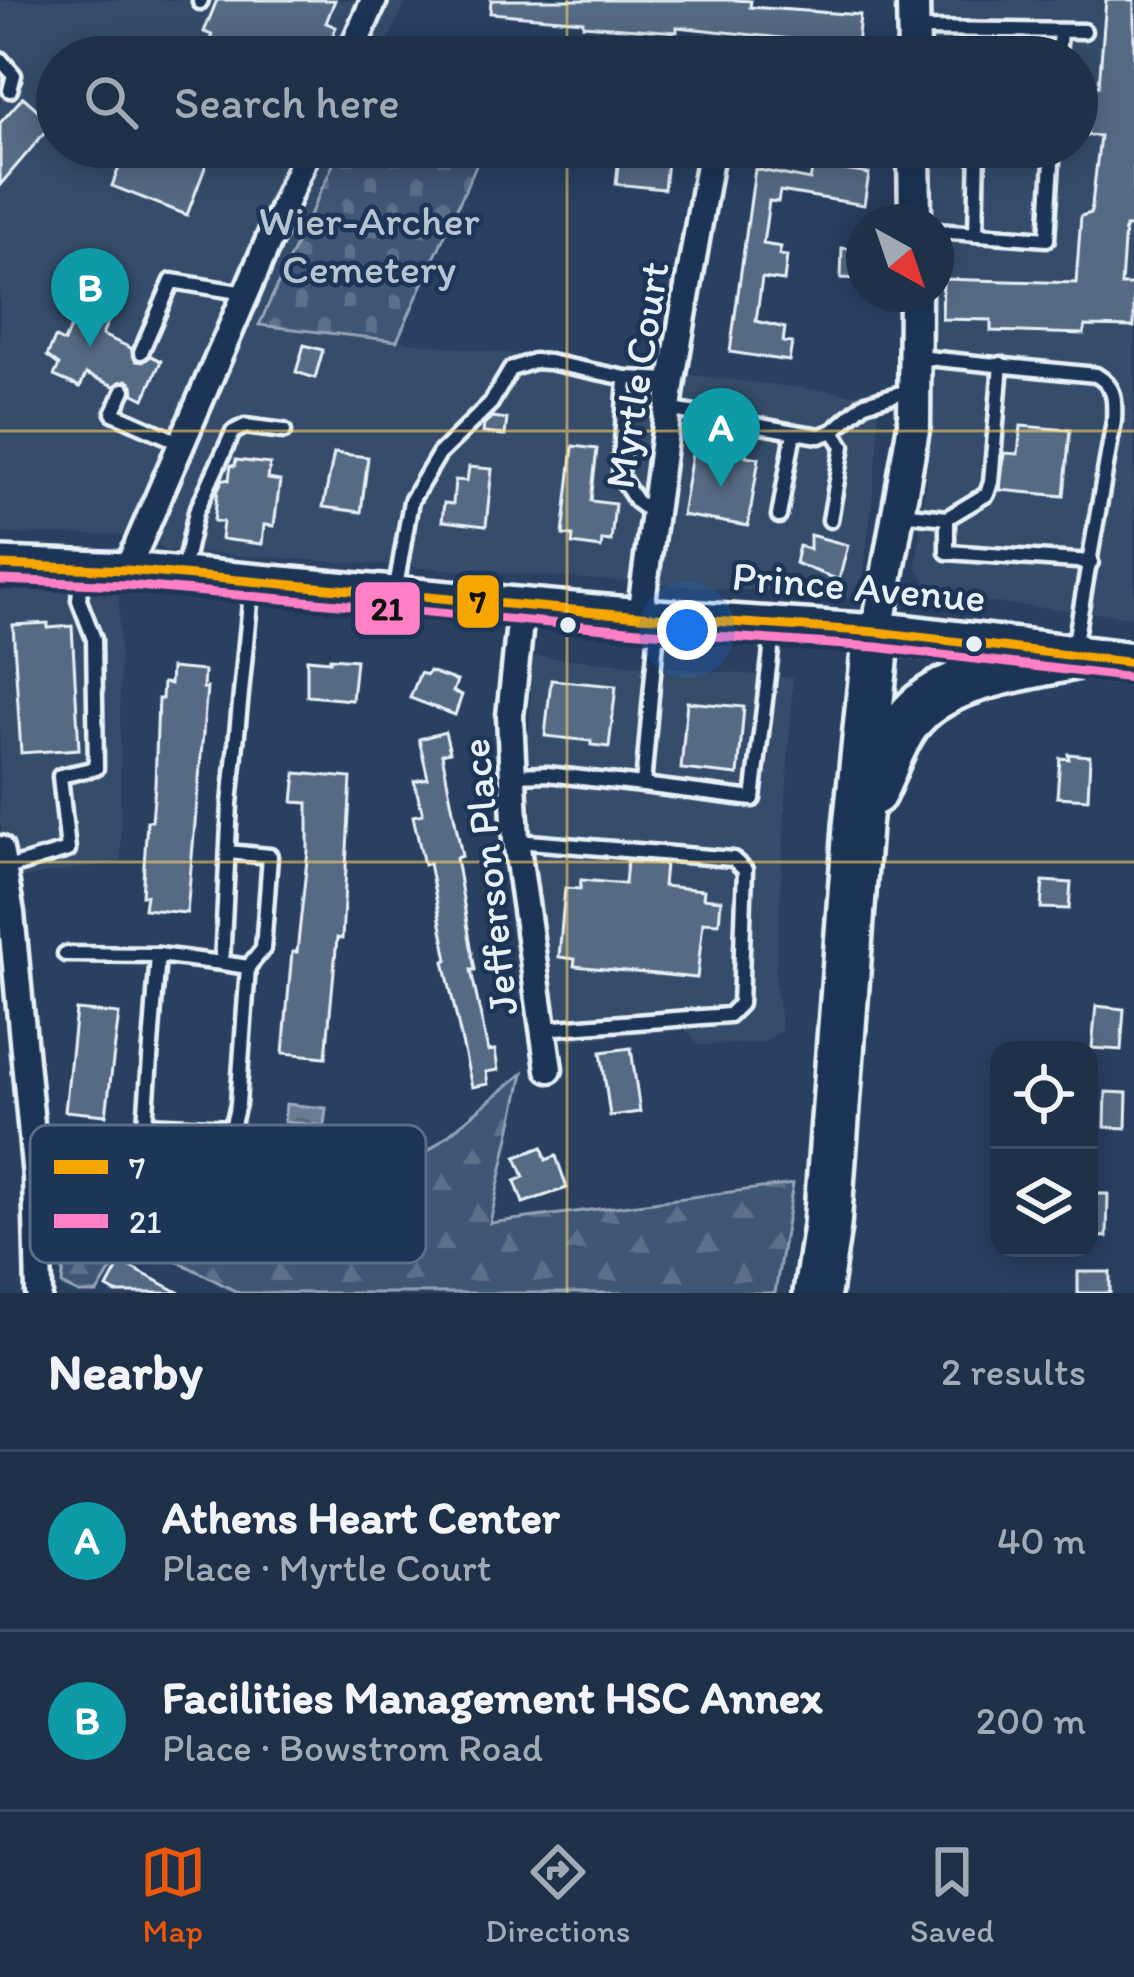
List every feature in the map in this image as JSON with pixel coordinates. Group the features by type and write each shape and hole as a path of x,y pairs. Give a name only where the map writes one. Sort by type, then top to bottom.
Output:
{"highway":[{"name":"Prince Avenue","path":"877,632 1134,663"},
{"path":"817,1293 827,1226 856,827 877,632"},
{"path":"856,827 904,725 927,700 953,687 1073,656"},
{"path":"827,1226 834,1293"}],"main road":[{"name":"Prince Avenue","path":"0,565 127,570 649,617 877,632"}],"street":[{"path":"358,36 374,0"},
{"path":"127,570 300,168"},
{"name":"Myrtle Court","path":"649,617 654,514 708,168"},
{"path":"914,168 915,204"},
{"path":"877,632 916,389 915,312"},
{"name":"Jefferson Place","path":"522,604 509,716 516,841 548,1069"},
{"path":"2,859 30,1125"},
{"path":"38,1263 39,1293"}],"lane":[{"path":"914,29 1084,31"},
{"path":"1060,31 1060,36"},
{"path":"0,59 14,75 10,90"},
{"path":"976,234 978,168"},
{"path":"954,232 1047,239 1052,168"},
{"path":"141,352 172,281 245,293"},
{"path":"916,357 1096,375 1109,383 1115,398 1114,421 1073,656"},
{"path":"395,593 411,501 439,454 491,403 512,369 534,361 549,362 626,378 672,380"},
{"path":"898,512 947,518 987,494 1001,364"},
{"path":"626,378 620,476 636,501 654,514"},
{"path":"668,409 820,436 866,403 916,389"},
{"path":"106,430 124,390"},
{"path":"113,413 181,443"},
{"path":"182,576 196,512 233,432 245,426 284,430"},
{"path":"779,516 794,431"},
{"path":"830,520 843,446 833,431"},
{"path":"947,518 947,552 1091,562"},
{"path":"2,859 68,850 60,776 96,768 94,639 79,600 82,568"},
{"path":"222,963 252,581"},
{"path":"644,785 649,617"},
{"path":"513,775 547,774 753,799 774,625"},
{"path":"516,841 733,859 745,870 740,1004 729,1015 543,1029"},
{"path":"228,853 270,856 263,949 248,967 233,1125"},
{"path":"65,955 158,955 248,967"},
{"path":"158,955 145,1124 162,1125"}],"shaded area":[{"path":"0,0 407,0 390,36 36,36 36,168 328,168 257,324 878,397 878,448 861,598 163,550 151,535 0,534"},
{"path":"928,0 1134,0 1134,617 935,597 916,567 930,441 930,312 954,312 954,204 930,204 929,168 1098,168 1098,36 928,36"},
{"path":"0,590 119,594 121,862 18,878 0,824"},
{"path":"533,656 793,678 775,983 782,1030 762,1043 699,1045 686,1030 560,1041 525,809"}],"green space":[{"name":"Wier-Archer Cemetery","path":"331,168 475,168 397,341 259,325"},
{"path":"523,1073 490,1223 793,1184 775,1293 239,1293 181,1263 426,1263 426,1153"},
{"path":"64,1263 115,1263 97,1293 79,1293 62,1285"}],"water":[{"path":"286,1104 326,1108 324,1125 284,1122"}],"building":[{"path":"217,0 335,0 326,23 336,27 332,36 212,36 204,32"},
{"path":"491,0 734,0 751,1 750,7 860,15 858,36 762,36 677,27 677,32 583,25 583,21 490,13"},
{"path":"1106,0 1134,0 1134,227 1125,227 1121,285 1134,285 1134,327 1085,326 1084,334 991,331 991,320 942,319 942,312 954,312 954,279 1076,283 1081,216 1091,213 1098,168 1098,86"},
{"path":"23,97 36,108 36,143 0,185 0,123"},
{"path":"119,168 205,168 187,215 112,186"},
{"path":"618,168 666,168 664,189 616,184"},
{"path":"812,168 869,174 864,204 780,191 778,202 769,201 763,244 781,247 779,255 787,256 784,281 762,278 756,321 785,328 783,342 792,343 789,361 730,352 755,169 810,180"},
{"path":"842,248 846,248 846,278 841,278"},
{"path":"88,288 117,301 102,335 131,348 136,361 151,356 161,361 144,399 134,394 127,380 114,386 86,374 80,387 54,376 59,365 47,356 55,338 64,342"},
{"path":"304,345 323,350 315,378 296,372"},
{"path":"492,417 507,419 505,435 483,433"},
{"path":"1021,426 1070,430 1064,496 1000,490 1004,453 1018,454"},
{"path":"708,439 747,446 746,456 759,458 748,526 682,515 693,448 706,450"},
{"path":"573,446 597,449 591,501 615,504 611,541 602,540 601,548 572,544 573,536 563,535"},
{"path":"334,453 368,457 361,512 323,507"},
{"path":"236,460 270,464 268,479 280,481 274,526 264,525 262,544 221,539 223,522 214,521 218,489 223,479 229,480"},
{"path":"469,467 492,469 486,526 442,521 444,503 453,504 455,480 467,481"},
{"path":"810,535 848,545 839,580 795,563 799,546 810,549"},
{"path":"48,623 48,628 72,626 79,749 21,753 13,625"},
{"path":"307,659 356,660 352,700 307,696"},
{"path":"171,668 204,671 203,688 207,688 187,913 144,909 146,895 142,895 147,821 152,821 155,785 158,699 162,699 163,683 170,684"},
{"path":"429,671 457,681 453,692 462,695 455,715 410,698 420,673"},
{"path":"551,680 616,686 609,747 545,736"},
{"path":"687,702 744,707 738,775 681,769"},
{"path":"445,732 450,752 442,754 462,856 456,858 475,970 471,970 488,1051 495,1050 498,1070 486,1072 488,1084 472,1087 444,961 448,960 429,863 424,865 413,816 423,814 414,781 428,778 419,739"},
{"path":"1068,754 1090,756 1088,799 1057,797 1060,758 1069,759"},
{"path":"296,773 351,778 342,939 337,938 326,1057 283,1053 308,851 308,803 293,802"},
{"path":"627,861 665,864 663,886 704,890 703,898 721,900 719,923 703,922 697,978 574,966 575,959 559,957 565,888 580,889 581,880 625,884"},
{"path":"1043,881 1071,883 1069,909 1041,908"},
{"path":"1096,1006 1124,1009 1121,1050 1098,1048 1098,1041 1093,1041"},
{"path":"76,1010 119,1014 106,1115 65,1111"},
{"path":"631,1048 640,1112 610,1116 601,1052"},
{"path":"1106,1092 1127,1093 1126,1128 1105,1127"},
{"path":"542,1147 546,1160 556,1156 567,1188 523,1203 515,1181 524,1177 516,1157"},
{"path":"1098,1194 1108,1194 1107,1237 1098,1236"},
{"path":"123,1263 180,1293 116,1293 107,1288"},
{"path":"1078,1272 1110,1272 1110,1293 1078,1293"}],"transit line":[{"name":"7","path":"0,565 127,570 877,632 1134,663"},
{"name":"21","path":"0,580 126,585 876,647 1132,678"}],"place":[{"name":"Facilities Management HSC Annex","path":"90,347"},
{"name":"Athens Heart Center","path":"721,487"}]}
